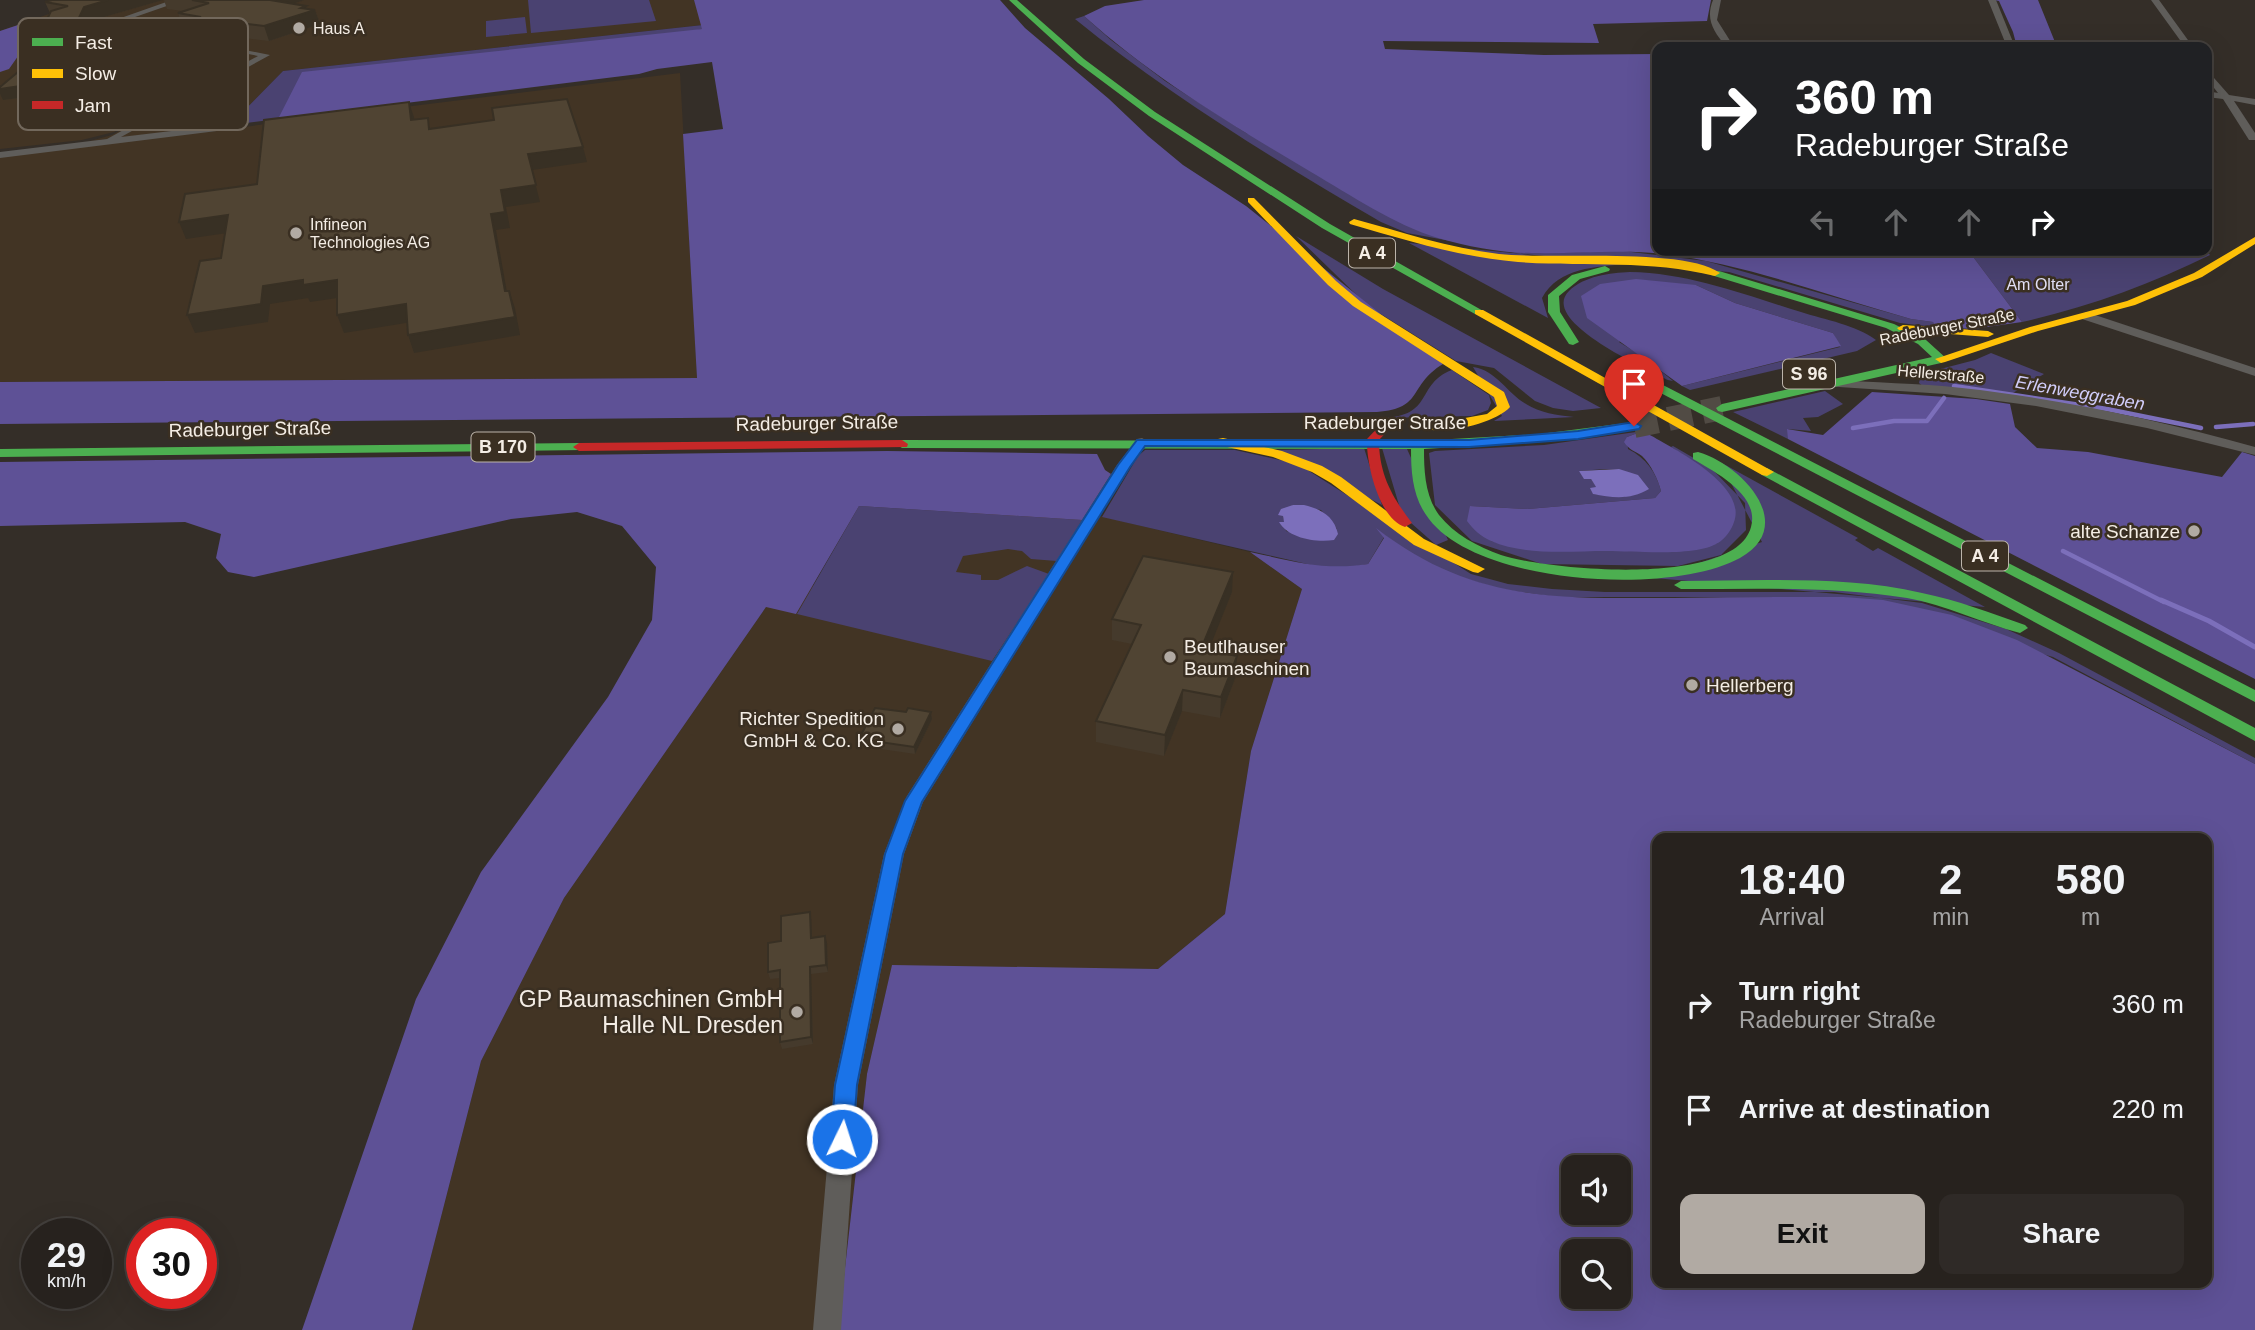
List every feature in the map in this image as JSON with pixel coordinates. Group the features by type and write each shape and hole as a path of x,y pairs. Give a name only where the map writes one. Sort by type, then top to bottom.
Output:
{"main road":[{"name":"A 4","path":"1013,0 1061,44 1117,89 1205,150 1326,226 1678,424 2255,735"},
{"path":"1034,0 1102,59 1171,110 1322,204"},
{"path":"1117,89 1121,99 1165,142"},
{"name":"Radeburger Straße","path":"1312,238 1245,197 1345,294 1500,395 1504,407 1491,417 1428,427 1570,423 1618,414 1652,429"},
{"name":"A 4","path":"1422,260 1349,219 1435,245 1486,255 1535,259 1629,259 1697,267 1890,326"},
{"name":"Radeburger Straße","path":"1718,412 1829,383 1941,359 2034,329 2131,303 2198,275 2255,240"},
{"path":"1538,323 1579,345 1554,312 1553,295 1564,282 1587,272 1609,268 1650,267 1693,274 1850,320 1941,359"},
{"path":"1890,326 1933,332 1988,334"},
{"path":"1890,326 1922,349"},
{"name":"Radeburger Straße","path":"1703,397 1988,334 2034,329"},
{"name":"A 4","path":"1610,361 1672,393 1718,412 2255,697"},
{"name":"Radeburger Straße","path":"1367,426 1391,427 1373,439 1372,444"},
{"name":"Radeburger Straße","path":"0,453 1104,442 1417,445 1540,438 1634,426"},
{"path":"1223,442 1277,454 1317,469 1336,480 1419,542 1479,570 1561,584 1816,586 1909,594 1969,610 2121,665"},
{"path":"1372,444 1377,472 1389,503 1402,520 1438,552"},
{"path":"1417,445 1417,463 1425,501 1432,515 1445,528 1468,545 1494,557 1525,566 1564,572 1660,573 1689,570 1718,564 1739,553 1753,540 1758,517 1747,491 1718,468 1685,449"}],"street":[{"path":"128,18 180,0"},
{"path":"1717,0 1711,16 1714,26 1726,42"},
{"path":"1992,0 2010,42"},
{"path":"2155,0 2185,42"},
{"path":"248,52 266,55 248,65"},
{"path":"2212,80 2253,138"},
{"path":"2212,95 2255,102"},
{"path":"111,141 114,136 125,130"},
{"path":"0,155 204,130"},
{"path":"2086,316 2255,372"},
{"name":"Hellerstraße","path":"1829,383 1977,394 2062,407 2192,433 2255,451"},
{"path":"1104,442 1116,452 1124,465"},
{"path":"827,1330 846,1085 894,854 914,801 1124,465 1142,442"}],"shaded area":[{"path":"89,0 694,0 703,25 283,71 248,107 248,18 37,18"},
{"path":"694,0 1000,0 1025,28 1183,165 1246,206 1443,364 1424,380 1409,401 1392,410 1377,412 0,424 0,382 697,378 683,134 723,129 712,62 639,74 278,119 302,72 702,29"},
{"path":"1144,0 1711,0 1707,21 1593,24 1599,43 1383,41 1385,49 1544,55 1652,54 1652,253 1509,252 1461,244 1405,225 1281,154 1137,60 1084,16 1105,6"},
{"path":"1994,0 2038,0 2055,42 2016,42 1999,1"},
{"path":"18,25 18,130 118,130 82,140 0,149 0,31"},
{"path":"18,25 18,56 9,69 0,72 0,31"},
{"path":"680,73 697,378 0,382 0,157 219,130 248,130 248,126"},
{"path":"121,130 186,130 90,141"},
{"path":"1677,256 1972,256 2022,322 1973,329 1935,327 1933,322 1911,319 1758,273"},
{"path":"1636,279 1696,285 1735,303 1833,333 1841,346 1682,386 1587,318 1581,296 1600,284"},
{"path":"1872,392 2010,404 2015,427 2037,448 2088,452 2222,477 2242,452 2255,456 2255,679 1788,439 1787,429 1823,435"},
{"path":"1643,431 1704,468 1729,494 1735,508 1734,522 1721,541 1708,547 1680,552 1533,551 1491,541 1467,521 1470,506 1528,509 1655,498 1661,491 1654,472 1642,456 1624,442 1627,437"},
{"path":"887,451 1097,454 1105,470 1111,474 1082,520 859,506 796,614 766,607 564,898 481,1061 412,1330 302,1330 416,999 481,872 608,697 652,620 656,567 622,526 577,512 511,519 254,577 228,572 216,558 221,534 185,522 0,526 0,462"},
{"path":"1097,454 1105,470 1111,474 1088,513 1250,552 1302,589 1251,751 1225,914 1158,969 892,966 867,1074 839,1320 841,1330 412,1330 481,1061 564,898 766,607"},
{"path":"1619,469 1638,475 1649,489 1622,497 1593,494 1590,488 1596,487 1591,479 1584,479 1579,471"},
{"path":"1304,505 1321,511 1330,518 1338,534 1334,540 1303,538 1283,527 1279,522 1284,522 1283,516 1278,515 1281,509"},
{"path":"1376,528 1412,553 1447,571 1517,591 1592,598 1844,597 1883,600 1952,615 2017,640 2255,764 2255,1330 841,1330 839,1321 867,1074 892,965 1158,969 1225,914 1251,751 1302,589 1250,552 1309,564 1368,564 1384,538"}],"green space":[{"path":"528,0 649,0 656,21 531,33"},
{"path":"1084,16 1165,81 1246,133 1555,253 1623,251 1706,261 1911,319 1933,322 1935,327 1900,323 1729,272 1533,256 1407,233 1381,222 1263,151 1186,101 1075,19"},
{"path":"525,17 527,33 486,37 486,21"},
{"path":"703,25 702,29 278,119 248,123 248,107 283,71"},
{"path":"1296,236 1383,289 1601,408 1573,411 1553,408 1535,401 1494,368 1456,361 1368,306"},
{"path":"1409,243 1627,264 1579,270 1558,280 1542,298 1548,318"},
{"name":"Am Olter","path":"1972,256 2208,256 2118,294 2022,322"},
{"path":"1630,272 1674,276 1717,286 1850,327 1876,340 1857,351 1690,390 1682,386 1840,347 1833,333 1735,303 1696,285 1619,342 1645,358 1673,381 1668,380 1620,355 1582,330 1569,316 1564,303 1569,291 1582,282 1606,274"},
{"path":"1991,353 2044,374 2008,396 1924,387 1919,383 1921,374 1975,360"},
{"path":"1473,367 1488,372 1531,407 1574,417 1494,421 1502,416"},
{"path":"1452,370 1489,395 1491,403 1488,410 1472,416 1382,418 1410,412 1418,406 1433,383"},
{"path":"1825,391 1843,404 1818,417 1803,418 1811,431 1788,429 1788,439 1733,412"},
{"path":"1643,431 1627,437 1628,449 1649,466 1661,491 1655,498 1528,509 1470,506 1491,541 1535,549 1580,551 1664,551 1718,543 1698,465 1671,447 1673,446 1711,468 1745,503 1746,530 1721,555 1678,566 1542,564 1472,541 1435,505 1429,453 1544,445","holes":["1619,469 1625,497 1593,494 1597,488 1591,479 1579,471"]},
{"path":"1364,448 1382,505 1275,450"},
{"path":"1382,448 1407,449 1448,540 1436,545 1402,515"},
{"path":"1145,450 1235,450 1298,464 1471,574 1508,584 1605,592 1834,592 1922,603 2006,629 2059,653 2255,758 2255,764 2053,657 1844,597 1557,597 1500,589 1450,574 1407,552 1379,531 1384,537 1368,564 1341,569 1316,566 1102,517 1138,456","holes":["1293,505 1321,510 1337,529 1317,540 1286,531 1283,515"]},
{"path":"1720,462 1858,538 1855,540 1873,551 1878,548 1985,607 1654,578 1762,542"},
{"path":"859,506 1082,520 1057,561 1031,559 1022,551 1008,549 963,556 956,572 981,575 981,580 998,580 1027,566 1049,574 992,661 797,614"}],"building":[{"path":"108,0 84,7 79,18 48,18 51,11 68,6 45,2"},
{"path":"192,0 270,0 315,10 264,26 248,24 248,18 197,18 201,17 178,13 209,3"},
{"path":"18,72 18,86 0,87"},
{"name":"Infineon Technologies AG","path":"567,99 583,147 528,154 536,185 501,190 505,212 491,214 505,291 509,291 515,317 408,335 406,304 337,315 337,280 303,285 303,280 263,286 261,304 187,315 200,261 221,258 228,215 179,222 185,194 257,184 264,120 409,102 411,120 428,118 429,129 494,120 492,108"},
{"name":"Beutlhauser Baumaschinen","path":"1143,556 1233,572 1201,649 1237,656 1221,697 1183,690 1165,735 1096,721 1141,625 1112,619"},
{"name":"Richter Spedition GmbH & Co. KG","path":"875,708 906,712 908,708 931,712 914,747 859,739"},
{"name":"GP Baumaschinen GmbH Halle NL Dresden","path":"810,912 811,938 825,936 826,965 810,967 811,1037 780,1042 780,970 768,972 768,943 781,941 781,916"}],"waterway":[{"name":"Erlenweggraben","path":"1954,386 2107,409 2201,428"},
{"name":"Erlenweggraben","path":"1853,428 1894,421 1927,421 1944,398"},
{"name":"Erlenweggraben","path":"2216,427 2253,424"},
{"path":"2063,551 2164,602"},
{"path":"2161,600 2209,621 2255,647"}],"tunnel":[{"path":"1634,426 1722,408"}],"traffic: fast":[{"path":"1013,0 1081,61 1152,114 1326,226 1479,312"},
{"path":"1573,342 1554,312 1553,295 1576,277 1605,269"},
{"path":"1715,273 1890,326 1922,342 1941,359"},
{"path":"1722,408 1941,359"},
{"path":"1628,371 2255,697"},
{"path":"902,444 1417,445 1540,438 1634,426"},
{"path":"1417,445 1418,473 1424,500 1439,524 1454,537 1499,559 1555,570 1593,573 1672,572 1708,565 1736,554 1754,538 1759,525 1753,500 1733,479 1698,456"},
{"path":"0,453 579,447"},
{"path":"1767,472 2255,735"},
{"path":"1681,585 1794,585 1879,590 1936,600 2020,628"}],"traffic: slow":[{"path":"1251,200 1332,283 1357,304 1500,395 1504,407 1491,417 1436,427"},
{"path":"1354,222 1479,254 1522,259 1643,261 1715,273"},
{"path":"1941,359 2034,329 2131,303 2198,275 2255,240"},
{"path":"1479,312 1767,472"},
{"path":"1903,328 1988,334"},
{"path":"1223,442 1277,454 1317,469 1336,480 1419,542 1478,569"}],"traffic: jam":[{"path":"1386,426 1373,439 1374,462 1385,495 1405,523"},
{"path":"579,447 902,444"}],"place":[{"name":"Haus A","path":"299,28"},
{"name":"Infineon Technologies AG","path":"296,233"},
{"name":"alte Schanze","path":"2194,531"},
{"name":"Beutlhauser Baumaschinen","path":"1170,657"},
{"name":"Hellerberg","path":"1692,685"},
{"name":"Richter Spedition GmbH & Co. KG","path":"898,729"},
{"name":"GP Baumaschinen GmbH Halle NL Dresden","path":"797,1012"}],"route":[{"path":"842,1139 846,1085 894,854 914,801 1121,474 1124,465 1142,442 1417,445 1578,435 1634,426"}]}
